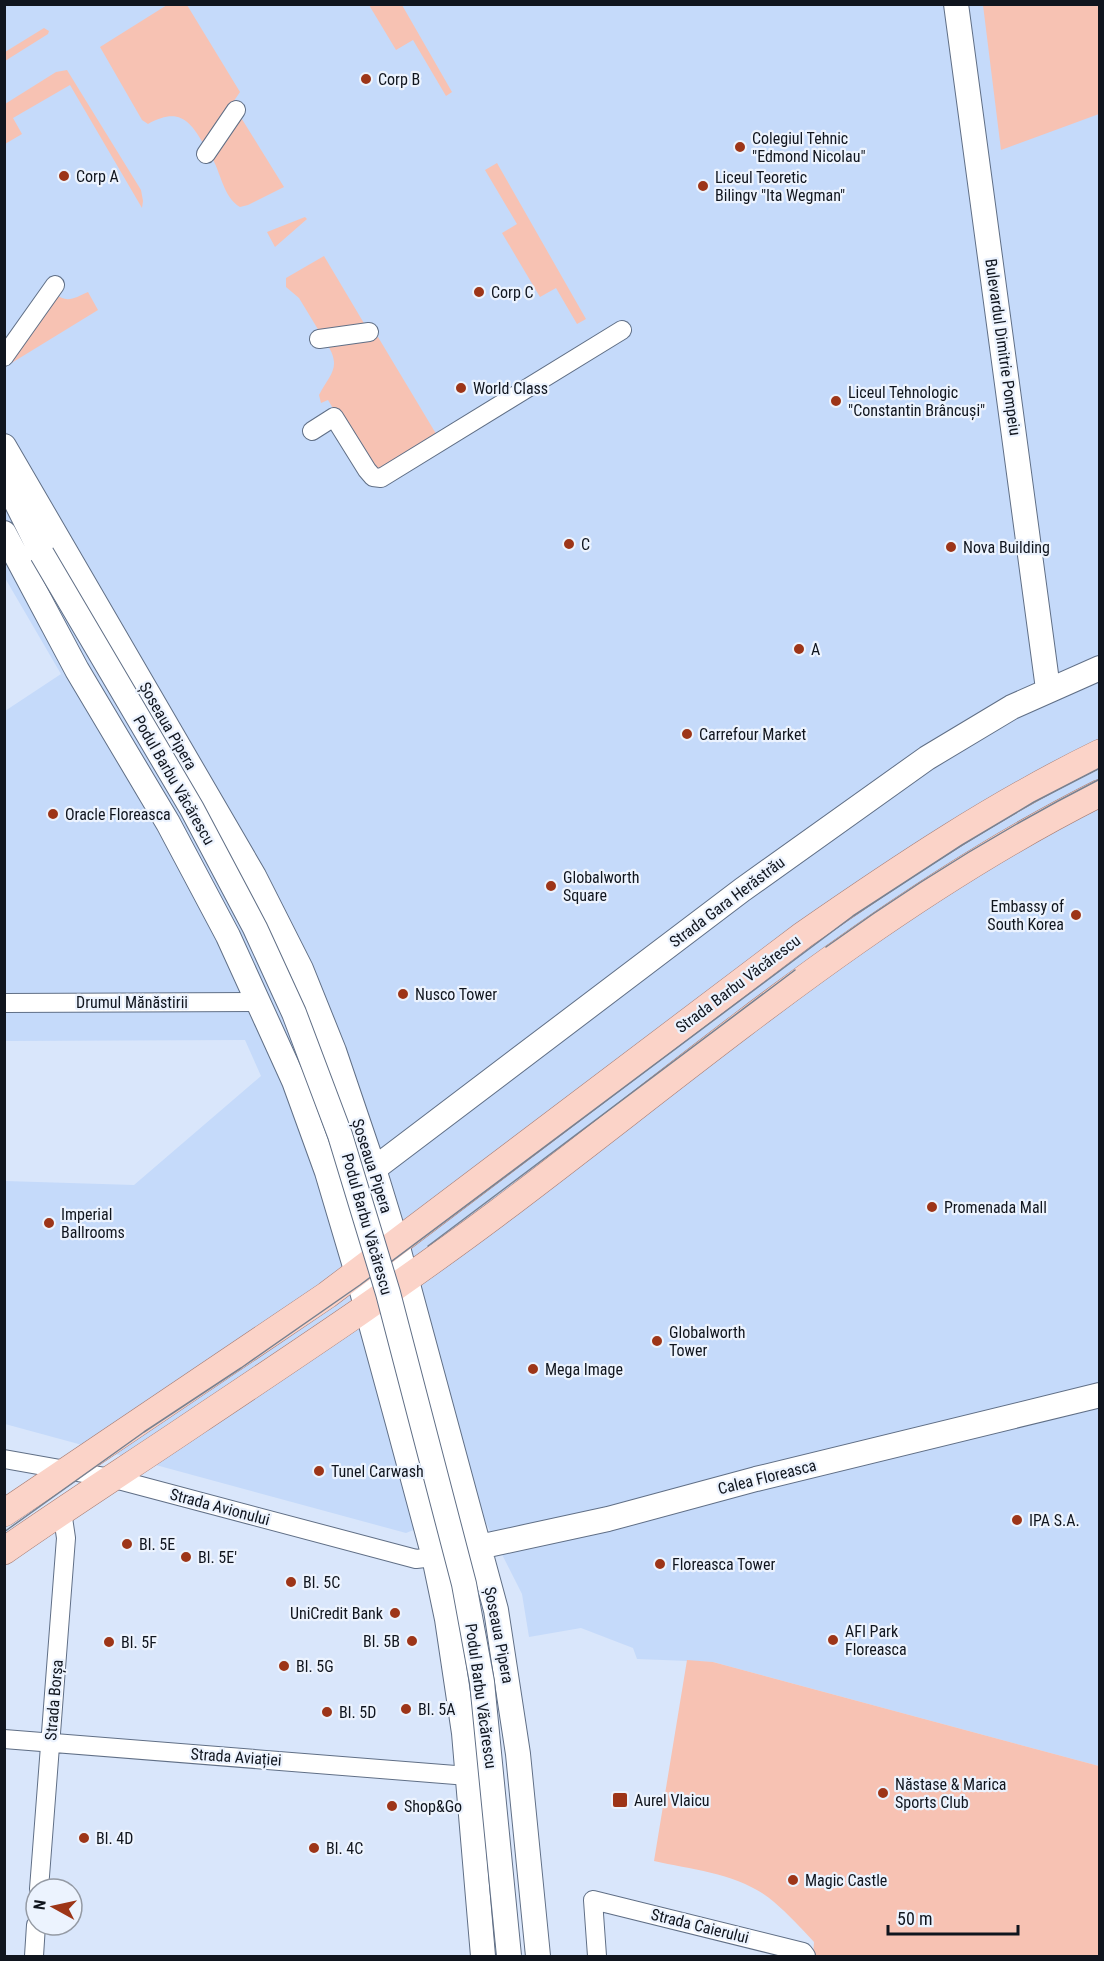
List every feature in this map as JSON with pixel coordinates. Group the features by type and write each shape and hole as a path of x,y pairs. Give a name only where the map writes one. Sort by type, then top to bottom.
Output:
{"main road":[{"name":"Bulevardul Dimitrie Pompeiu","path":"956,4 1048,689"},
{"name":"Șoseaua Pipera","path":"4,446 254,876 301,969 318,1009 374,1169 397,1244 496,1610 513,1713 537,1956"},
{"path":"4,478 42,554"},
{"path":"4,497 42,554"},
{"path":"4,533 77,670 168,823 228,936 294,1081 323,1161 357,1273 434,1557 453,1648 468,1776 483,1956"},
{"name":"Podul Barbu Văcărescu","path":"42,554 192,809 255,928 294,1012 357,1186 407,1364 466,1594 482,1682 509,1956"},
{"name":"Strada Gara Herăstrău","path":"374,1169 843,816 945,746 1012,707 1048,689 1100,668"},
{"name":"Strada Barbu Văcărescu","path":"4,1513 357,1273 803,935 965,828 1100,753"},
{"path":"4,1551 406,1280 497,1213 642,1100 880,924 996,851 1100,793"},
{"name":"Calea Floreasca","path":"434,1557 608,1519 756,1479 1100,1395"}],"street":[{"path":"206,154 236,110"},
{"path":"4,357 55,285"},
{"path":"312,431 334,417 367,470 373,477 381,478 622,330"},
{"path":"319,339 369,332"},
{"name":"Drumul Mănăstirii","path":"4,1002 260,1002"},
{"name":"Strada Avionului","path":"4,1459 111,1478 416,1559 434,1557"},
{"name":"Strada Borșa","path":"40,1877 66,1538 62,1511"},
{"name":"Strada Aviației","path":"4,1739 468,1776"},
{"name":"Strada Caierului","path":"597,1956 593,1900 803,1952 806,1956"},
{"path":"34,1956 35,1937"}],"shaded area":[{"path":"4,5 1099,5 1099,1766 713,1662 637,1659 633,1648 581,1628 529,1637 522,1594 477,1505 406,1533 5,1424 5,1181 134,1185 261,1076 245,1040 5,1041 5,711 61,674 5,578"},
{"path":"167,5 187,5 240,92 204,145 193,128 181,118 167,117 148,124 142,120 100,47"},
{"path":"369,5 402,5 452,92 446,96 413,40 396,50"},
{"path":"983,5 1099,5 1099,114 1001,150"},
{"path":"44,28 49,31 48,34 5,61 5,52"},
{"path":"67,70 141,190 142,208 70,85 13,118 22,134 5,144 5,104 56,72"},
{"path":"240,116 284,187 240,207 234,203 226,191 211,156"},
{"path":"497,163 586,319 577,324 556,288 540,297 502,233 517,224 485,170"},
{"path":"305,217 307,219 275,247 267,232"},
{"path":"324,256 365,325 319,331 299,298 286,287 286,278"},
{"path":"88,292 98,310 5,367 55,293 67,299"},
{"path":"378,337 438,437 388,470 370,470 328,400 321,403 319,395 334,365 334,359 327,344"},
{"name":"Năstase & Marica Sports Club","path":"687,1660 713,1662 1099,1766 1099,1956 813,1956 814,1942 784,1911 761,1893 717,1874 654,1861"}],"tram line":[{"path":"4,1532 144,1432 360,1285 853,916 962,845 1034,802 1100,768"},
{"path":"826,947 892,901 960,858 1100,779"},
{"path":"428,1246 795,970"}],"place":[{"name":"Corp B","path":"366,79"},
{"name":"Colegiul Tehnic \"Edmond Nicolau\"","path":"740,147"},
{"name":"Corp A","path":"64,176"},
{"name":"Liceul Teoretic Bilingv \"Ita Wegman\"","path":"703,186"},
{"name":"Corp C","path":"479,292"},
{"name":"World Class","path":"461,388"},
{"name":"Liceul Tehnologic \"Constantin Brâncuși\"","path":"836,401"},
{"name":"C","path":"569,544"},
{"name":"Nova Building","path":"951,547"},
{"name":"A","path":"799,649"},
{"name":"Carrefour Market","path":"687,734"},
{"name":"Oracle Floreasca","path":"53,814"},
{"name":"Globalworth Square","path":"551,886"},
{"name":"Embassy of South Korea","path":"1076,915"},
{"name":"Nusco Tower","path":"403,994"},
{"name":"Promenada Mall","path":"932,1207"},
{"name":"Imperial Ballrooms","path":"49,1223"},
{"name":"Globalworth Tower","path":"657,1341"},
{"name":"Mega Image","path":"533,1369"},
{"name":"Tunel Carwash","path":"319,1471"},
{"name":"IPA S.A.","path":"1017,1520"},
{"name":"Bl. 5E","path":"127,1544"},
{"name":"Bl. 5E'","path":"186,1557"},
{"name":"Floreasca Tower","path":"660,1564"},
{"name":"Bl. 5C","path":"291,1582"},
{"name":"UniCredit Bank","path":"395,1613"},
{"name":"AFI Park Floreasca","path":"833,1640"},
{"name":"Bl. 5B","path":"412,1641"},
{"name":"Bl. 5F","path":"109,1642"},
{"name":"Bl. 5G","path":"284,1666"},
{"name":"Bl. 5A","path":"406,1709"},
{"name":"Bl. 5D","path":"327,1712"},
{"name":"Năstase & Marica Sports Club","path":"883,1793"},
{"name":"Aurel Vlaicu","path":"620,1800"},
{"name":"Shop&Go","path":"392,1806"},
{"name":"Bl. 4D","path":"84,1838"},
{"name":"Bl. 4C","path":"314,1848"},
{"name":"Magic Castle","path":"793,1880"}]}
